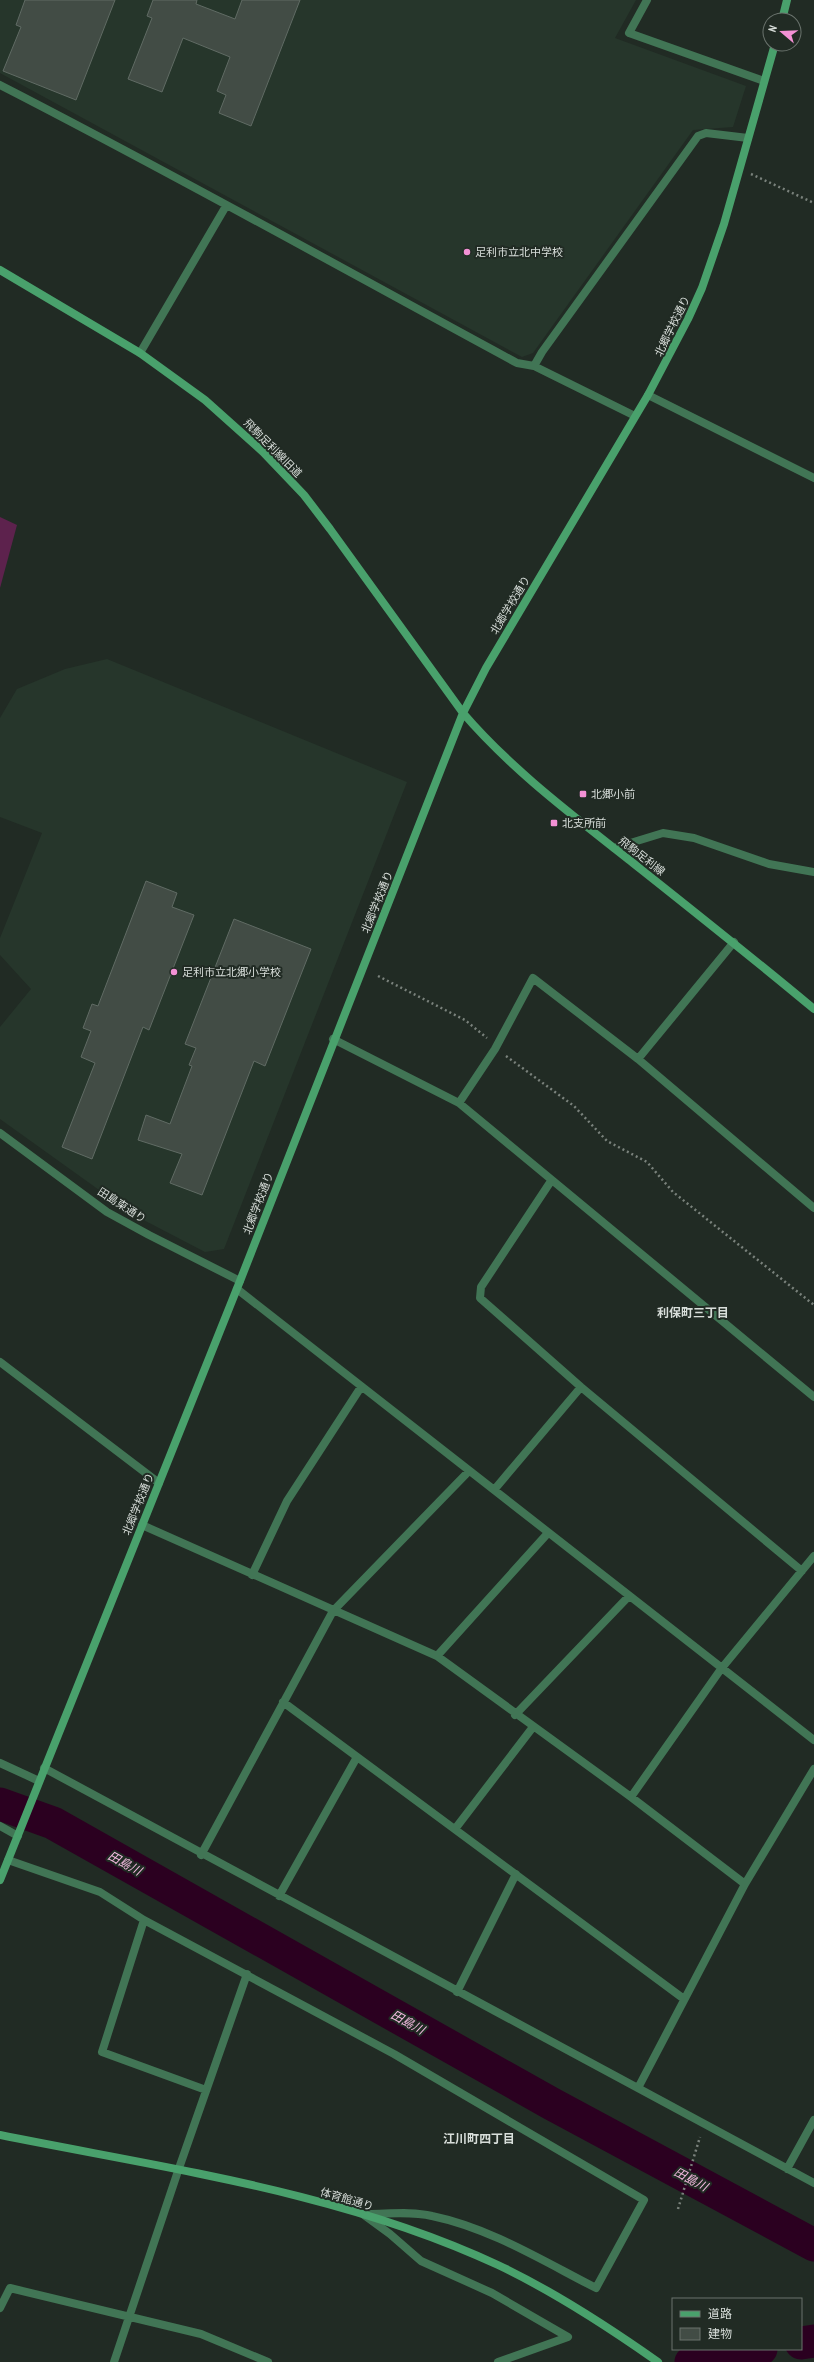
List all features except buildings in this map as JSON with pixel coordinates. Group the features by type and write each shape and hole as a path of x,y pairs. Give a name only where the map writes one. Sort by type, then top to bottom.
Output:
{"street":[{"path":"647,0 629,34 764,81"},
{"path":"784,12 787,0"},
{"name":"北郷学校通り","path":"19,1833 237,1289 334,1039 446,761 463,714 486,668 675,347 702,288 724,224 773,52"},
{"path":"0,84 120,146 226,206 517,363 534,366 635,416"},
{"path":"534,366 542,352 698,136 706,133 748,138"},
{"path":"140,353 226,206"},
{"name":"飛駒足利線旧道","path":"0,270 140,353 205,400 263,452 304,495 463,714"},
{"path":"648,395 814,478"},
{"name":"飛駒足利線","path":"463,714 498,751 574,817 734,942 814,1009"},
{"path":"614,848 663,833 694,838 769,864 814,872"},
{"path":"638,1059 734,942"},
{"path":"458,1103 495,1049 534,978 638,1059 814,1208"},
{"path":"334,1039 458,1103 814,1397"},
{"name":"田島東通り","path":"0,1134 107,1212 240,1281"},
{"path":"551,1181 482,1287 480,1298 581,1387 802,1571"},
{"path":"237,1289 721,1669 814,1740"},
{"path":"0,1362 159,1483"},
{"path":"252,1575 287,1501 361,1386"},
{"path":"494,1490 581,1387"},
{"path":"201,1855 333,1611 469,1471"},
{"path":"142,1525 437,1656 515,1715 631,1797 745,1884"},
{"path":"437,1656 548,1533"},
{"path":"631,1797 721,1669 814,1556"},
{"path":"515,1715 629,1596"},
{"path":"283,1702 684,1999"},
{"path":"454,1829 533,1727"},
{"path":"279,1896 356,1757"},
{"path":"0,1763 38,1785"},
{"path":"44,1768 201,1855 638,2088 814,2184"},
{"path":"638,2088 745,1884 814,1769"},
{"path":"0,1826 19,1833 0,1880"},
{"path":"8,1860 100,1892 144,1920 394,2054 644,2200 596,2288 521,2249 465,2225 430,2215 363,2214"},
{"path":"457,1992 516,1874"},
{"path":"144,1920 102,2052 206,2090"},
{"path":"114,2362 178,2171 247,1974"},
{"path":"787,2169 814,2120"},
{"name":"体育館通り","path":"0,2135 281,2192 363,2214 431,2238 498,2265 543,2288 626,2339 658,2362"},
{"path":"363,2214 390,2234 420,2261 492,2293 568,2337 498,2362"},
{"path":"0,2308 10,2288 130,2315 201,2334 268,2362"}],"path":[{"path":"739,171 760,177 814,203"},
{"path":"378,976 465,1020 483,1034 495,1049 574,1106 607,1141 647,1162 673,1192 814,1305"},
{"path":"678,2209 704,2124"}],"shaded area":[{"name":"足利市立北中学校","path":"0,0 636,0 615,38 746,86 733,127 693,130 533,353 522,357 0,73"},
{"path":"0,517 17,525 0,588"},
{"name":"足利市立北郷小学校","path":"107,659 407,782 224,1249 205,1252 134,1215 0,1119 0,1027 31,989 0,955 0,938 42,833 0,817 0,718 17,689 65,669"}],"waterway":[{"name":"田島川","path":"0,1804 53,1823 552,2104 814,2245"},
{"path":"802,2343 814,2341"},
{"path":"691,2362 756,2350"}],"place":[{"name":"足利市立北中学校","path":"467,252"},
{"name":"北郷小前","path":"583,794"},
{"name":"北支所前","path":"554,823"},
{"name":"足利市立北郷小学校","path":"174,972"}],"district":[{"name":"利保町三丁目","path":"693,1312"},
{"name":"江川町四丁目","path":"479,2138"}]}
